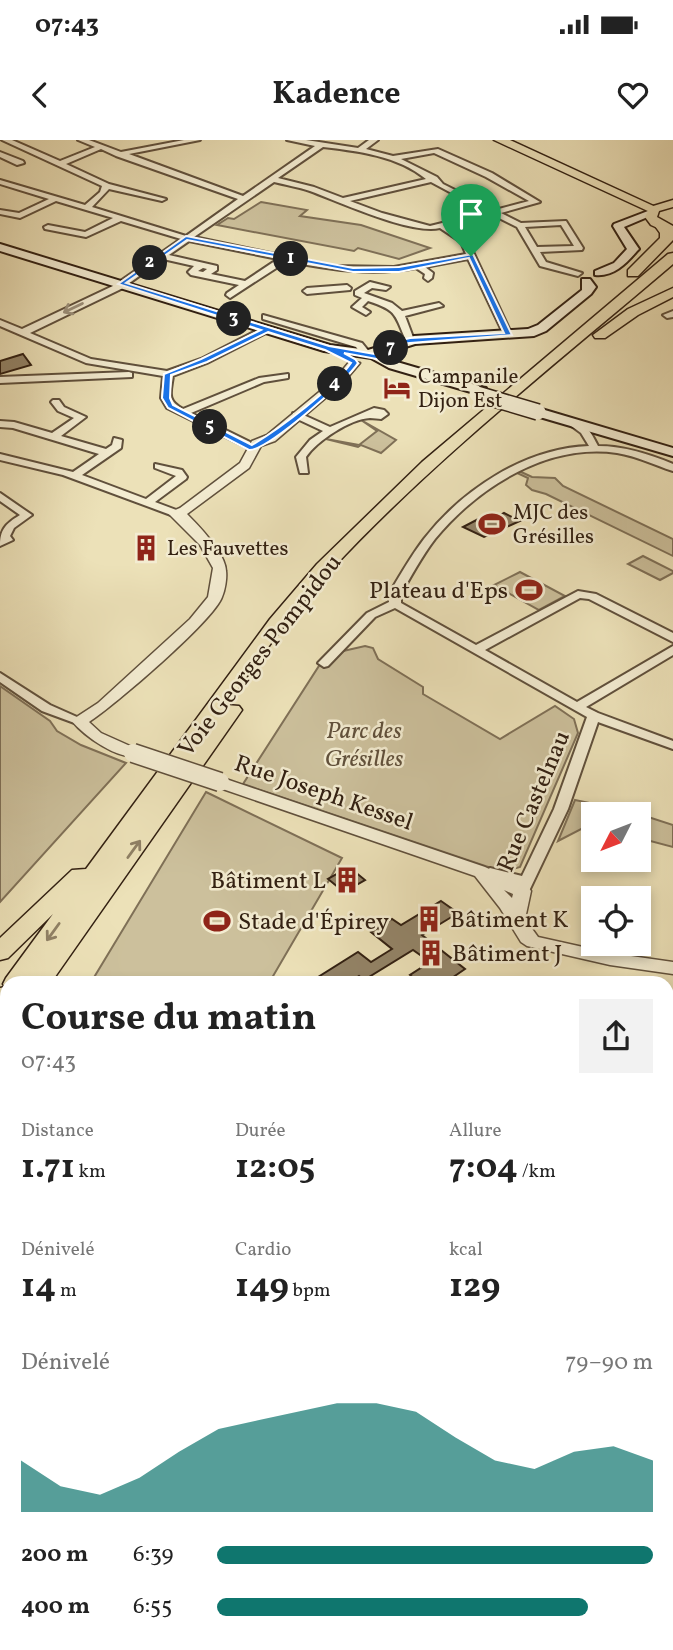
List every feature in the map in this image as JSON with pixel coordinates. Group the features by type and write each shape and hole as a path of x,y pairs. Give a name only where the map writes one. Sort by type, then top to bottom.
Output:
{"highway":[{"path":"500,140 653,211"},
{"path":"518,140 673,203"},
{"path":"544,365 667,239 664,227"},
{"name":"Voie Georges Pompidou","path":"21,976 277,623 323,568 419,473 673,257"},
{"name":"Voie Georges Pompidou","path":"43,976 265,664 337,573 418,490 673,269"},
{"path":"587,342 633,312 673,292"},
{"path":"0,952 71,885 150,797"}],"main road":[{"path":"582,277 600,279 603,276 599,273 618,265 632,253 632,245 618,228 625,222 673,203"},
{"path":"653,211 652,219 664,227"},
{"path":"625,222 639,221 664,227"},
{"path":"0,247 121,284 267,323 328,348 479,393 673,446"},
{"path":"368,359 405,342 508,335 539,330 587,292 590,286 582,277"},
{"path":"540,410 573,423 673,452"}],"street":[{"path":"6,140 106,186 162,199"},
{"path":"82,140 245,198"},
{"path":"118,154 196,140"},
{"path":"291,140 393,158 492,214 520,225 563,223 579,248 536,250"},
{"path":"358,151 373,140"},
{"path":"24,332 121,284 321,145"},
{"path":"1,154 21,147"},
{"path":"60,164 101,147"},
{"path":"272,179 432,228 536,202 496,178 434,150 393,158"},
{"path":"1,154 20,163"},
{"path":"342,201 434,179"},
{"path":"0,182 186,238 286,258 394,270 471,256"},
{"path":"87,208 103,193 106,186"},
{"path":"0,212 20,216 55,199"},
{"path":"48,227 86,235 120,218"},
{"path":"520,225 543,264 582,277"},
{"path":"443,226 460,236 508,335"},
{"path":"160,256 214,268 205,275 246,284"},
{"path":"230,295 286,258"},
{"path":"418,266 429,273 428,278"},
{"path":"347,288 346,279 357,267"},
{"path":"358,293 370,285 386,287"},
{"path":"307,290 347,288 389,305 400,314 405,342"},
{"path":"366,312 356,307 368,298"},
{"path":"400,314 439,306"},
{"path":"0,323 89,361 163,373"},
{"path":"0,380 163,373 204,361 267,323 359,345 368,359 271,438 252,446 245,465 181,514"},
{"path":"163,373 166,401 181,413 252,446"},
{"path":"181,413 262,380 285,376"},
{"path":"54,437 81,417 61,409 56,402"},
{"path":"296,415 331,431"},
{"path":"304,471 300,462 304,453 331,431 370,415"},
{"path":"573,423 585,431 595,449"},
{"path":"0,424 14,425 107,453"},
{"path":"74,476 117,446 117,440"},
{"path":"324,663 371,615 395,604 395,594 432,536 453,514 498,477 527,463 595,449 626,452 673,468"},
{"path":"0,457 23,460 74,476 181,514 206,543 220,568 215,598 195,622 103,706 80,721 46,708 0,677"},
{"path":"148,502 182,477 178,472 159,466"},
{"path":"0,496 27,515 9,526 6,531 8,540 0,543"},
{"path":"475,650 575,595 592,596 673,638"},
{"name":"Rue Castelnau","path":"395,604 593,716 561,809 524,886 516,919"},
{"path":"577,707 673,650"},
{"path":"593,716 673,746"},
{"name":"Rue Joseph Kessel","path":"80,721 95,736 133,752 524,886"},
{"path":"479,871 516,919 527,938 540,945 673,968"}],"green space":[{"path":"261,202 307,210 300,216 361,225 430,248 399,259 358,248 354,251 217,225 228,218 234,219"},
{"path":"361,420 396,440 381,453 361,445 358,447 326,439 359,445 377,431"},
{"path":"515,472 532,477 555,478 563,486 673,539 673,556 546,494 532,490 526,485 528,478"},
{"path":"643,556 673,573 660,580 628,564"},
{"name":"Plateau d'Eps","path":"520,572 565,596 539,610 494,585"},
{"name":"Parc des Grésilles","path":"365,646 373,648 378,659 423,687 423,694 500,739 555,706 574,719 578,733 520,867 503,872 243,784 326,655"},
{"path":"0,686 50,721 57,731 81,745 126,763 0,902"},
{"name":"Stade d'Épirey","path":"206,792 342,858 273,976 95,976"},
{"path":"575,800 585,802 581,802 581,829 558,841"},
{"path":"651,818 673,825 673,847 651,841"}],"building":[{"path":"23,354 31,365 0,374 0,361"},
{"name":"MJC des Grésilles","path":"504,513 520,521 484,537 463,527 488,514 495,518"},
{"name":"Bâtiment L","path":"349,867 365,880 344,892 328,879"},
{"path":"441,901 458,913 422,935 465,969 455,976 411,976 430,962 413,950 371,976 320,976 358,952 371,962 392,949 371,932 392,919 401,925"}],"place":[{"name":"Campanile Dijon Est","path":"397,388"},
{"name":"MJC des Grésilles","path":"492,524"},
{"name":"Les Fauvettes","path":"146,548"},
{"name":"Plateau d'Eps","path":"529,590"},
{"name":"Bâtiment L","path":"347,880"},
{"name":"Bâtiment K","path":"429,919"},
{"name":"Stade d'Épirey","path":"217,921"},
{"name":"Bâtiment J","path":"431,953"}],"route":[{"path":"471,256 399,270 353,270 186,238 121,284 311,343 328,348 353,360 351,368 339,381 271,438 256,444 257,447 252,449 170,406 165,386 168,374 204,361 267,329 328,348 374,354 382,358 384,353 399,343 410,340 508,335 471,256"}]}
